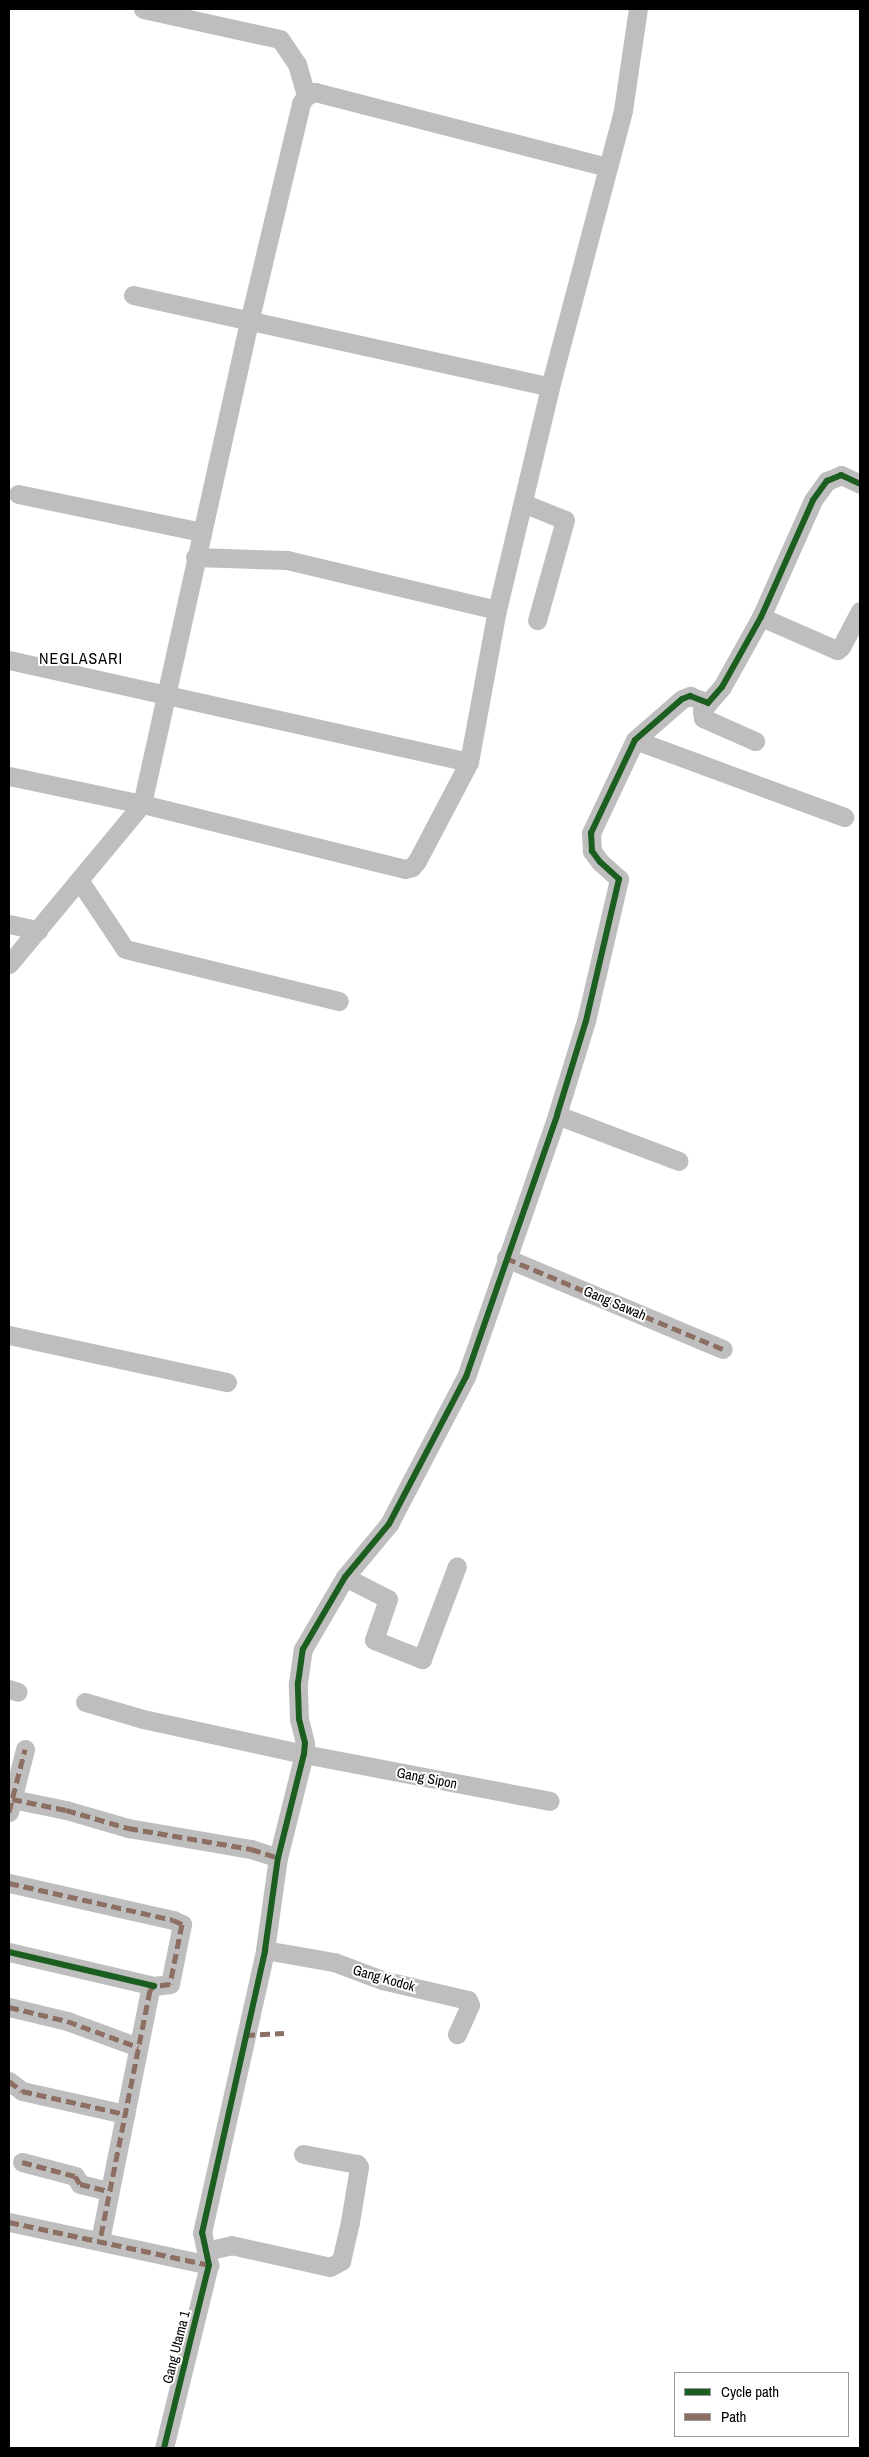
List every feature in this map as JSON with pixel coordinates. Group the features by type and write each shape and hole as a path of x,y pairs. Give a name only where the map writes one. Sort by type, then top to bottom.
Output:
{"street":[{"path":"143,9 280,39 297,64 306,96"},
{"path":"9,776 142,804 405,869 412,867 417,861 469,762 497,610 550,386 623,110 638,9"},
{"path":"9,964 142,804 248,322 301,103 306,96 315,92 607,168"},
{"path":"133,295 248,322 550,386"},
{"path":"755,741 703,718 702,711 722,687 761,617 813,500 827,481 841,475 860,484"},
{"path":"18,494 201,532"},
{"path":"523,503 565,520 537,620"},
{"path":"195,557 286,560 497,610"},
{"path":"761,617 837,650 841,647 860,611"},
{"path":"9,660 469,762"},
{"path":"708,703 690,696 682,699 635,740 844,818"},
{"name":"Gang Utama 1","path":"164,2448 207,2258 202,2233 264,1950 278,1858 304,1754 305,1744 299,1719 298,1684 303,1649 345,1577 389,1524 466,1377 557,1115 586,1021 619,879 600,862 592,851 590,833 635,740"},
{"path":"79,880 125,949 339,1001"},
{"path":"9,924 38,930"},
{"path":"557,1115 679,1161"},
{"name":"Gang Sawah","path":"506,1258 723,1349"},
{"path":"9,1335 227,1382"},
{"path":"345,1577 388,1599 374,1640 422,1659 457,1566"},
{"name":"Gang Sipon","path":"85,1702 143,1719 304,1754 550,1801"},
{"path":"25,1749 11,1806 66,1810 128,1828 251,1849 278,1858"},
{"path":"9,1883 179,1922 182,1928 170,1984 154,1986 9,1952"},
{"name":"Gang Kodok","path":"264,1950 334,1962 382,1980 468,2000 470,2005 457,2034"},
{"path":"100,2240 108,2191 150,1990 154,1986"},
{"path":"9,2007 67,2021 138,2047"},
{"path":"9,2081 22,2092 125,2114"},
{"path":"9,2222 207,2258 231,2246 330,2266 341,2260 350,2222 359,2167 356,2164 302,2154"},
{"path":"22,2162 75,2176 80,2184 108,2191"}],"marked path":[{"path":"506,1258 723,1349"},
{"path":"9,1812 25,1749"},
{"path":"12,1799 66,1810 128,1828 251,1849 278,1858"},
{"path":"9,1883 173,1920 182,1924 170,1984 154,1986 150,1990 100,2240"},
{"path":"9,2007 67,2021 138,2047"},
{"path":"245,2035 284,2033"},
{"path":"9,2081 22,2091 125,2114"},
{"path":"22,2162 75,2176 80,2184 108,2191"},
{"path":"9,2222 209,2265"}],"cycle path":[{"path":"164,2448 209,2265 202,2233 265,1950 278,1858 304,1754 305,1743 299,1719 298,1683 303,1649 345,1577 389,1524 466,1377 557,1115 586,1021 619,879 600,862 592,851 591,833 635,740 682,699 690,696 708,703 722,687 761,617 813,500 827,481 841,475 860,484"},
{"path":"9,1952 154,1986"}],"district":[{"name":"NEGLASARI","path":"81,658"}]}
